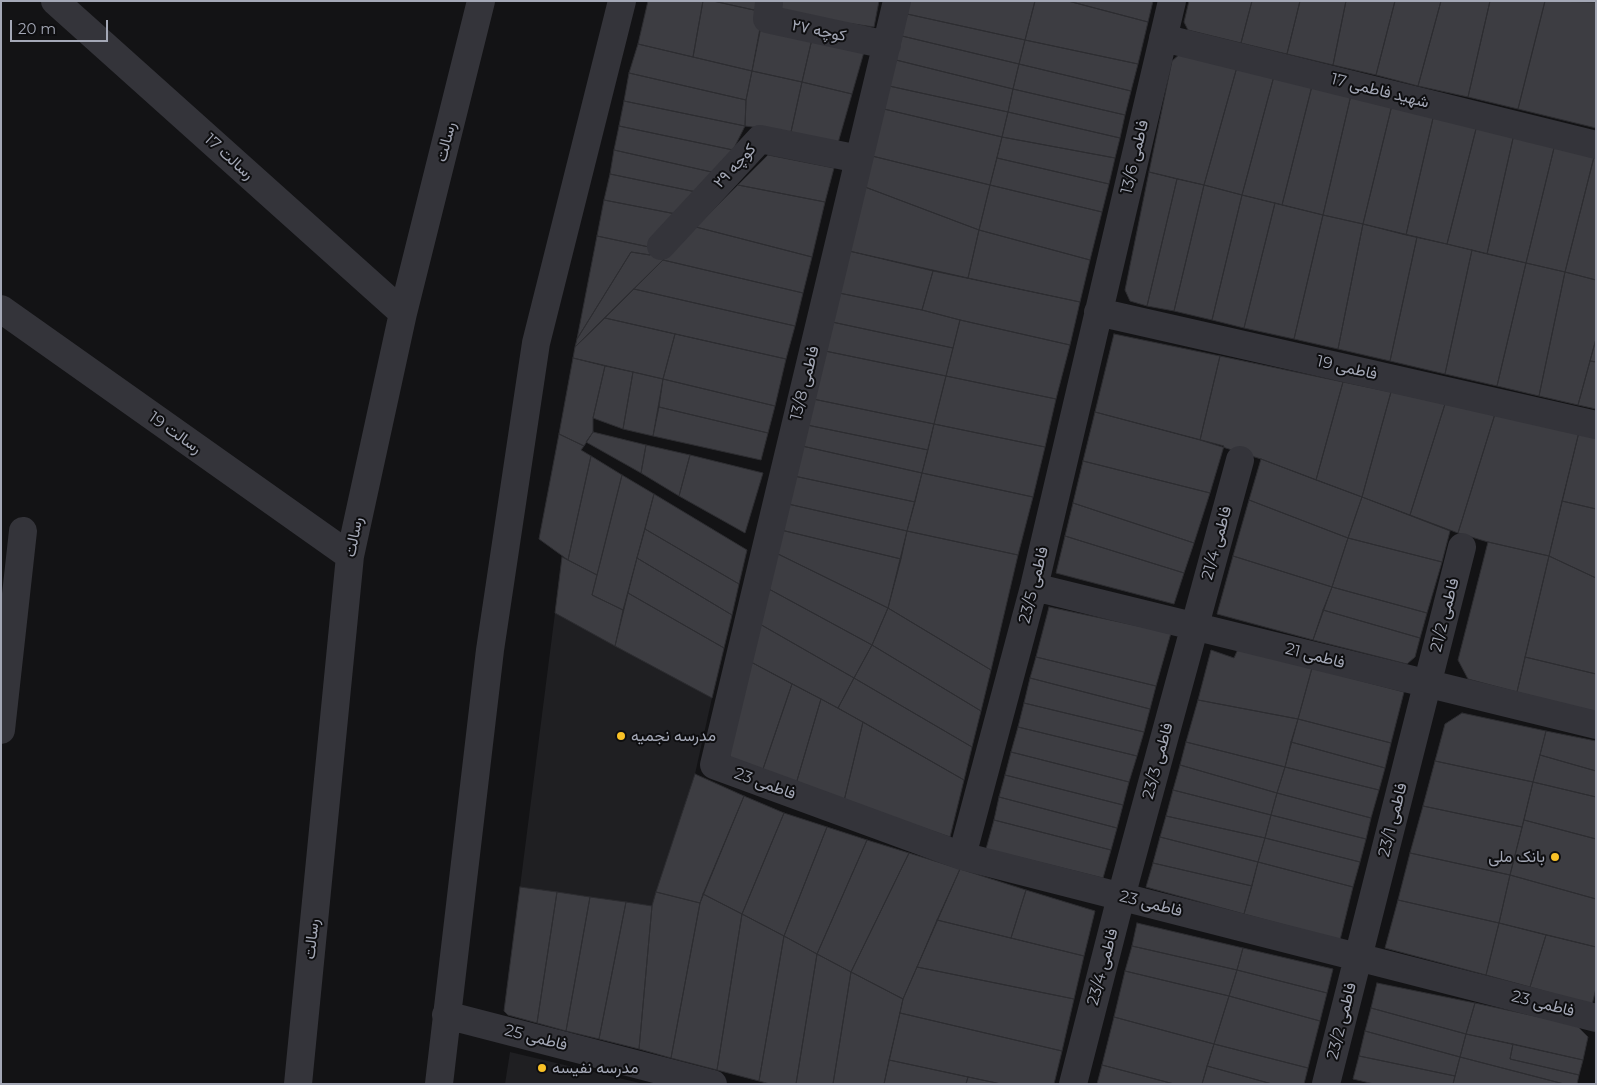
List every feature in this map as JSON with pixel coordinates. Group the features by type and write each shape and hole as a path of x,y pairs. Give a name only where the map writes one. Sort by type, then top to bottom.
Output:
{"street":[{"name":"رسالت 17","path":"55,1 403,313"},
{"name":"رسالت","path":"298,1084 350,556 403,313 480,1"},
{"path":"439,1084 490,650 536,343 622,1"},
{"name":"فاطمی 13/8","path":"714,765 897,1"},
{"name":"فاطمی 13/6","path":"1098,312 1172,1"},
{"name":"کوچه ۲۷","path":"769,3 767,20 887,45"},
{"name":"شهید فاطمی 17","path":"1163,38 1596,144"},
{"name":"کوچه ۲۹","path":"661,246 760,139 859,159"},
{"name":"رسالت 19","path":"1,309 350,556"},
{"name":"فاطمی 19","path":"1098,312 1596,425"},
{"name":"فاطمی 23/5","path":"962,856 1034,587 1098,312"},
{"name":"فاطمی 21/4","path":"1195,626 1240,460"},
{"path":"1,730 5,664 23,531"},
{"name":"فاطمی 21/2","path":"1428,684 1462,547"},
{"name":"فاطمی 21","path":"1034,587 1596,725"},
{"name":"فاطمی 23/3","path":"1121,897 1195,626"},
{"name":"فاطمی 23/1","path":"1358,957 1428,684"},
{"name":"فاطمی 23","path":"714,765 962,856 1596,1018"},
{"name":"فاطمی 23/4","path":"1073,1084 1121,897"},
{"name":"فاطمی 23/2","path":"1326,1084 1358,957"},
{"name":"فاطمی 25","path":"446,1015 713,1084"}],"shaded area":[{"name":"مدرسه نجمیه","path":"555,613 712,698 695,774 652,906 520,887"},
{"name":"مدرسه نفیسه","path":"510,1052 644,1084 505,1084"}],"building":[{"path":"648,1 703,1 693,57 638,44"},
{"path":"703,1 713,1 763,12 752,71 693,57"},
{"path":"713,1 765,1 763,12"},
{"path":"774,1 879,1 874,27 772,12"},
{"path":"910,1 1035,1 1025,40 907,14"},
{"path":"1035,1 1068,1 1148,22 1138,64 1025,40"},
{"path":"1068,1 1153,1 1148,22"},
{"path":"1189,1 1252,1 1241,43 1188,30 1184,22"},
{"path":"1252,1 1300,1 1287,54 1241,43"},
{"path":"1300,1 1346,1 1333,65 1287,54"},
{"path":"1346,1 1395,1 1376,75 1333,65"},
{"path":"1395,1 1441,1 1418,86 1376,75"},
{"path":"1441,1 1490,1 1468,97 1418,86"},
{"path":"1490,1 1545,1 1518,109 1468,97"},
{"path":"1545,1 1596,2 1596,128 1518,109"},
{"path":"907,14 1025,40 1019,64 902,36"},
{"path":"761,27 812,39 802,82 752,71"},
{"path":"902,36 1019,64 1013,89 896,60"},
{"path":"812,39 864,52 852,94 802,82"},
{"path":"1025,40 1138,64 1131,91 1019,64"},
{"path":"638,44 752,71 746,100 629,73"},
{"path":"1181,53 1237,67 1204,185 1149,172 1172,61"},
{"path":"896,60 1013,89 1008,112 889,86"},
{"path":"1019,64 1131,91 1125,115 1013,89"},
{"path":"1237,67 1274,76 1242,195 1204,185"},
{"path":"752,71 802,82 791,132 745,126 746,100"},
{"path":"629,73 746,100 745,126 624,101"},
{"path":"1274,76 1312,86 1282,205 1242,195"},
{"path":"802,82 852,94 838,143 791,132"},
{"path":"889,86 1008,112 1002,137 884,109"},
{"path":"1312,86 1351,95 1323,215 1282,205"},
{"path":"1013,89 1125,115 1120,138 1008,112"},
{"path":"1351,95 1392,105 1363,224 1323,215"},
{"path":"624,101 745,126 733,150 619,126"},
{"path":"1392,105 1434,114 1406,235 1363,224"},
{"path":"884,109 1002,137 990,185 872,156"},
{"path":"1008,112 1120,138 1115,158 1002,137"},
{"path":"1434,114 1477,125 1447,244 1406,235"},
{"path":"1477,125 1514,134 1487,254 1447,244"},
{"path":"619,126 733,150 716,173 614,150"},
{"path":"1514,134 1555,144 1526,263 1487,254"},
{"path":"1002,137 1115,158 1109,184 997,158"},
{"path":"1555,144 1595,153 1565,272 1526,263"},
{"path":"614,150 716,173 701,193 610,174"},
{"path":"1596,154 1596,280 1565,272"},
{"path":"768,155 834,168 825,202 738,185"},
{"path":"872,156 990,185 979,230 865,187"},
{"path":"997,158 1109,184 1102,212 990,185"},
{"path":"1149,172 1177,179 1147,306 1130,301 1125,290"},
{"path":"610,174 701,193 681,215 604,200"},
{"path":"1177,179 1204,185 1174,311 1147,306"},
{"path":"738,185 825,202 812,257 696,227"},
{"path":"990,185 1102,212 1090,260 979,230"},
{"path":"1204,185 1242,195 1212,320 1174,311"},
{"path":"865,187 979,230 968,278 849,251"},
{"path":"1242,195 1275,203 1244,328 1212,320"},
{"path":"604,200 681,215 649,247 597,236"},
{"path":"1275,203 1323,215 1294,339 1244,328"},
{"path":"1323,215 1363,224 1338,349 1294,339"},
{"path":"1363,224 1417,237 1390,361 1338,349"},
{"path":"696,227 812,257 803,293 663,260"},
{"path":"979,230 1090,260 1080,302 968,278"},
{"path":"597,236 649,247 661,246 650,255 631,252 577,339"},
{"path":"1417,237 1472,250 1445,374 1390,361"},
{"path":"661,246 669,254 575,347 577,339 631,252 650,255"},
{"path":"1472,250 1526,263 1497,386 1445,374"},
{"path":"849,251 933,271 922,310 839,293"},
{"path":"663,260 803,293 795,326 634,289"},
{"path":"1526,263 1565,272 1539,396 1497,386"},
{"path":"933,271 1080,302 1070,345 922,310"},
{"path":"1565,272 1596,280 1596,339 1578,405 1539,396"},
{"path":"634,289 795,326 786,359 605,318"},
{"path":"839,293 960,320 953,348 832,322"},
{"path":"605,318 675,334 663,379 573,358 575,347"},
{"path":"960,320 1070,345 1056,399 946,376"},
{"path":"832,322 953,348 946,376 825,351"},
{"path":"675,334 786,359 775,406 663,379"},
{"path":"1114,334 1220,356 1200,440 1095,412"},
{"path":"1596,339 1596,362 1590,361"},
{"path":"825,351 946,376 934,424 813,399"},
{"path":"1220,356 1343,382 1316,480 1261,459 1200,440"},
{"path":"573,358 605,366 593,418 593,432 584,446 559,434"},
{"path":"1590,361 1596,362 1596,409 1578,405"},
{"path":"605,366 633,372 623,429 593,418"},
{"path":"633,372 663,379 653,436 623,429"},
{"path":"946,376 1056,399 1045,447 934,424"},
{"path":"663,379 775,406 768,433 659,407"},
{"path":"1343,382 1391,392 1362,497 1316,480"},
{"path":"1391,392 1445,404 1410,515 1362,497"},
{"path":"813,399 934,424 928,450 807,425"},
{"path":"1445,404 1495,414 1458,533 1410,515"},
{"path":"659,407 768,433 761,460 653,436"},
{"path":"1095,412 1224,446 1210,493 1083,461"},
{"path":"1495,414 1579,432 1549,556 1458,533"},
{"path":"934,424 1045,447 1033,497 922,473"},
{"path":"807,425 928,450 922,473 802,446"},
{"path":"593,432 646,445 641,473 586,442"},
{"path":"1579,432 1596,435 1596,509 1562,501"},
{"path":"559,434 584,446 581,450 591,456 568,560 539,539"},
{"path":"646,445 690,455 679,496 641,473"},
{"path":"802,446 922,473 915,502 794,476"},
{"path":"690,455 763,473 745,533 679,496"},
{"path":"591,456 622,475 597,575 568,560"},
{"path":"1261,459 1362,497 1348,538 1249,500"},
{"path":"1083,461 1210,493 1194,543 1073,503"},
{"path":"922,473 1033,497 1018,555 907,531"},
{"path":"622,475 654,494 623,610 592,595"},
{"path":"794,476 915,502 907,531 788,504"},
{"path":"654,494 747,550 739,584 645,529"},
{"path":"1362,497 1450,531 1442,562 1348,538"},
{"path":"1249,500 1348,538 1332,587 1233,556"},
{"path":"1562,501 1596,509 1596,578 1549,556"},
{"path":"1073,503 1194,543 1184,573 1065,536"},
{"path":"788,504 907,531 901,559 781,530"},
{"path":"645,529 739,584 732,615 637,558"},
{"path":"781,530 901,559 888,608 776,553"},
{"path":"907,531 1018,555 991,670 888,608"},
{"path":"1065,536 1184,573 1174,604 1056,573"},
{"path":"1348,538 1442,562 1427,613 1332,587"},
{"path":"1488,542 1549,556 1517,692 1468,679 1458,660"},
{"path":"776,553 888,608 872,645 767,588"},
{"path":"1233,556 1332,587 1313,640 1217,614"},
{"path":"1549,556 1596,578 1596,674 1525,657"},
{"path":"562,557 597,575 592,595 623,610 615,646 555,613"},
{"path":"637,558 732,615 724,648 628,593"},
{"path":"1332,587 1427,613 1420,638 1323,610"},
{"path":"767,588 872,645 854,678 758,623"},
{"path":"628,593 724,648 712,698 615,646"},
{"path":"1049,607 1171,633 1156,686 1036,657"},
{"path":"888,608 991,670 981,711 872,645"},
{"path":"1323,610 1420,638 1415,657 1407,664 1313,640"},
{"path":"758,623 854,678 838,708 749,661"},
{"path":"872,645 981,711 972,747 854,678"},
{"path":"1238,649 1312,668 1298,719 1198,700 1211,650 1234,658"},
{"path":"1036,657 1156,686 1150,709 1030,678"},
{"path":"1525,657 1596,674 1596,714 1517,692"},
{"path":"749,661 792,684 762,772 733,762 727,750"},
{"path":"1312,668 1404,692 1391,743 1298,719"},
{"path":"854,678 972,747 964,780 838,708"},
{"path":"1030,678 1150,709 1144,732 1024,703"},
{"path":"792,684 821,699 796,784 762,772"},
{"path":"821,699 863,722 844,801 796,784"},
{"path":"1198,700 1298,719 1285,767 1186,742"},
{"path":"1024,703 1144,732 1137,756 1018,727"},
{"path":"1462,713 1546,731 1533,782 1435,761 1445,724"},
{"path":"1298,719 1391,743 1385,768 1291,742"},
{"path":"863,722 964,780 950,837 844,801"},
{"path":"1018,727 1137,756 1129,782 1011,752"},
{"path":"1546,731 1596,741 1596,771 1540,755"},
{"path":"1186,742 1285,767 1277,793 1180,765"},
{"path":"1291,742 1385,768 1379,790 1285,767"},
{"path":"1011,752 1129,782 1123,805 1005,775"},
{"path":"1540,755 1596,771 1596,797 1533,782"},
{"path":"1435,761 1533,782 1522,827 1423,806"},
{"path":"1180,765 1277,793 1271,815 1173,790"},
{"path":"1285,767 1379,790 1371,818 1277,793"},
{"path":"695,774 744,796 700,903 656,892"},
{"path":"1005,775 1123,805 1117,828 999,797"},
{"path":"1533,782 1596,797 1596,839 1524,820"},
{"path":"1173,790 1271,815 1265,838 1166,816"},
{"path":"1277,793 1371,818 1366,839 1271,815"},
{"path":"744,796 784,813 742,914 703,894"},
{"path":"999,797 1117,828 1111,850 994,820"},
{"path":"1423,806 1522,827 1510,875 1410,853"},
{"path":"784,813 827,827 784,936 742,914"},
{"path":"1271,815 1366,839 1360,862 1265,838"},
{"path":"1166,816 1265,838 1258,862 1160,837"},
{"path":"994,820 1111,850 1103,878 986,849"},
{"name":"بانک ملی","path":"1524,820 1596,839 1596,899 1510,875"},
{"path":"827,827 867,840 817,954 784,936"},
{"path":"1160,837 1258,862 1252,886 1153,863"},
{"path":"1265,838 1360,862 1353,887 1258,862"},
{"path":"867,840 909,853 851,972 817,954"},
{"path":"909,853 960,869 903,999 851,972"},
{"path":"1410,853 1510,875 1499,923 1398,900"},
{"path":"1258,862 1353,887 1340,940 1244,914"},
{"path":"1153,863 1252,886 1244,914 1146,887"},
{"path":"960,869 1026,890 1011,938 937,920"},
{"path":"1510,875 1596,899 1596,947 1499,923"},
{"path":"520,887 557,892 537,1023 508,1015 504,1011"},
{"path":"1026,890 1095,911 1084,956 1011,938"},
{"path":"557,892 590,897 566,1031 537,1023"},
{"path":"656,892 700,903 671,1058 639,1049 652,906"},
{"path":"703,894 742,914 717,1070 671,1058"},
{"path":"590,897 626,902 599,1039 566,1031"},
{"path":"1398,900 1499,923 1486,975 1385,948"},
{"path":"626,902 652,906 639,1049 599,1039"},
{"path":"742,914 784,936 759,1081 717,1070"},
{"path":"937,920 1084,956 1074,999 917,967"},
{"path":"1137,923 1243,948 1237,970 1132,946"},
{"path":"1499,923 1546,935 1530,987 1486,975"},
{"path":"1546,935 1596,947 1596,988 1592,1005 1530,987"},
{"path":"784,936 817,954 796,1084 770,1084 759,1081"},
{"path":"1132,946 1237,970 1229,996 1125,971"},
{"path":"1243,948 1333,969 1327,993 1237,970"},
{"path":"817,954 851,972 833,1084 796,1084"},
{"path":"917,967 1074,999 1062,1051 900,1013 903,999"},
{"path":"1237,970 1327,993 1320,1021 1229,996"},
{"path":"1125,971 1229,996 1214,1044 1114,1017"},
{"path":"851,972 903,999 884,1084 833,1084"},
{"path":"1377,983 1475,1003 1466,1034 1371,1008"},
{"path":"1229,996 1320,1021 1308,1068 1214,1044"},
{"path":"1475,1003 1576,1025 1588,1037 1583,1060 1466,1034"},
{"path":"1371,1008 1466,1034 1460,1057 1365,1031"},
{"path":"900,1013 1062,1051 1054,1084 1001,1084 889,1060"},
{"path":"1114,1017 1214,1044 1202,1084 1174,1084 1102,1065"},
{"path":"1365,1031 1460,1057 1455,1076 1359,1056"},
{"path":"1466,1034 1513,1044 1510,1059 1579,1075 1577,1084 1564,1084 1460,1057"},
{"path":"1214,1044 1308,1068 1304,1084 1272,1084 1207,1066"},
{"path":"1513,1044 1583,1060 1579,1075 1510,1059"},
{"path":"1359,1056 1455,1076 1453,1084 1374,1084 1353,1079"},
{"path":"1460,1057 1564,1084 1453,1084"},
{"path":"889,1060 968,1077 966,1084 884,1084"},
{"path":"1102,1065 1174,1084 1097,1084"},
{"path":"1207,1066 1272,1084 1202,1084"},
{"path":"968,1077 1001,1084 966,1084"}],"place":[{"name":"مدرسه نجمیه","path":"621,736"},
{"name":"بانک ملی","path":"1555,857"},
{"name":"مدرسه نفیسه","path":"542,1068"}]}
